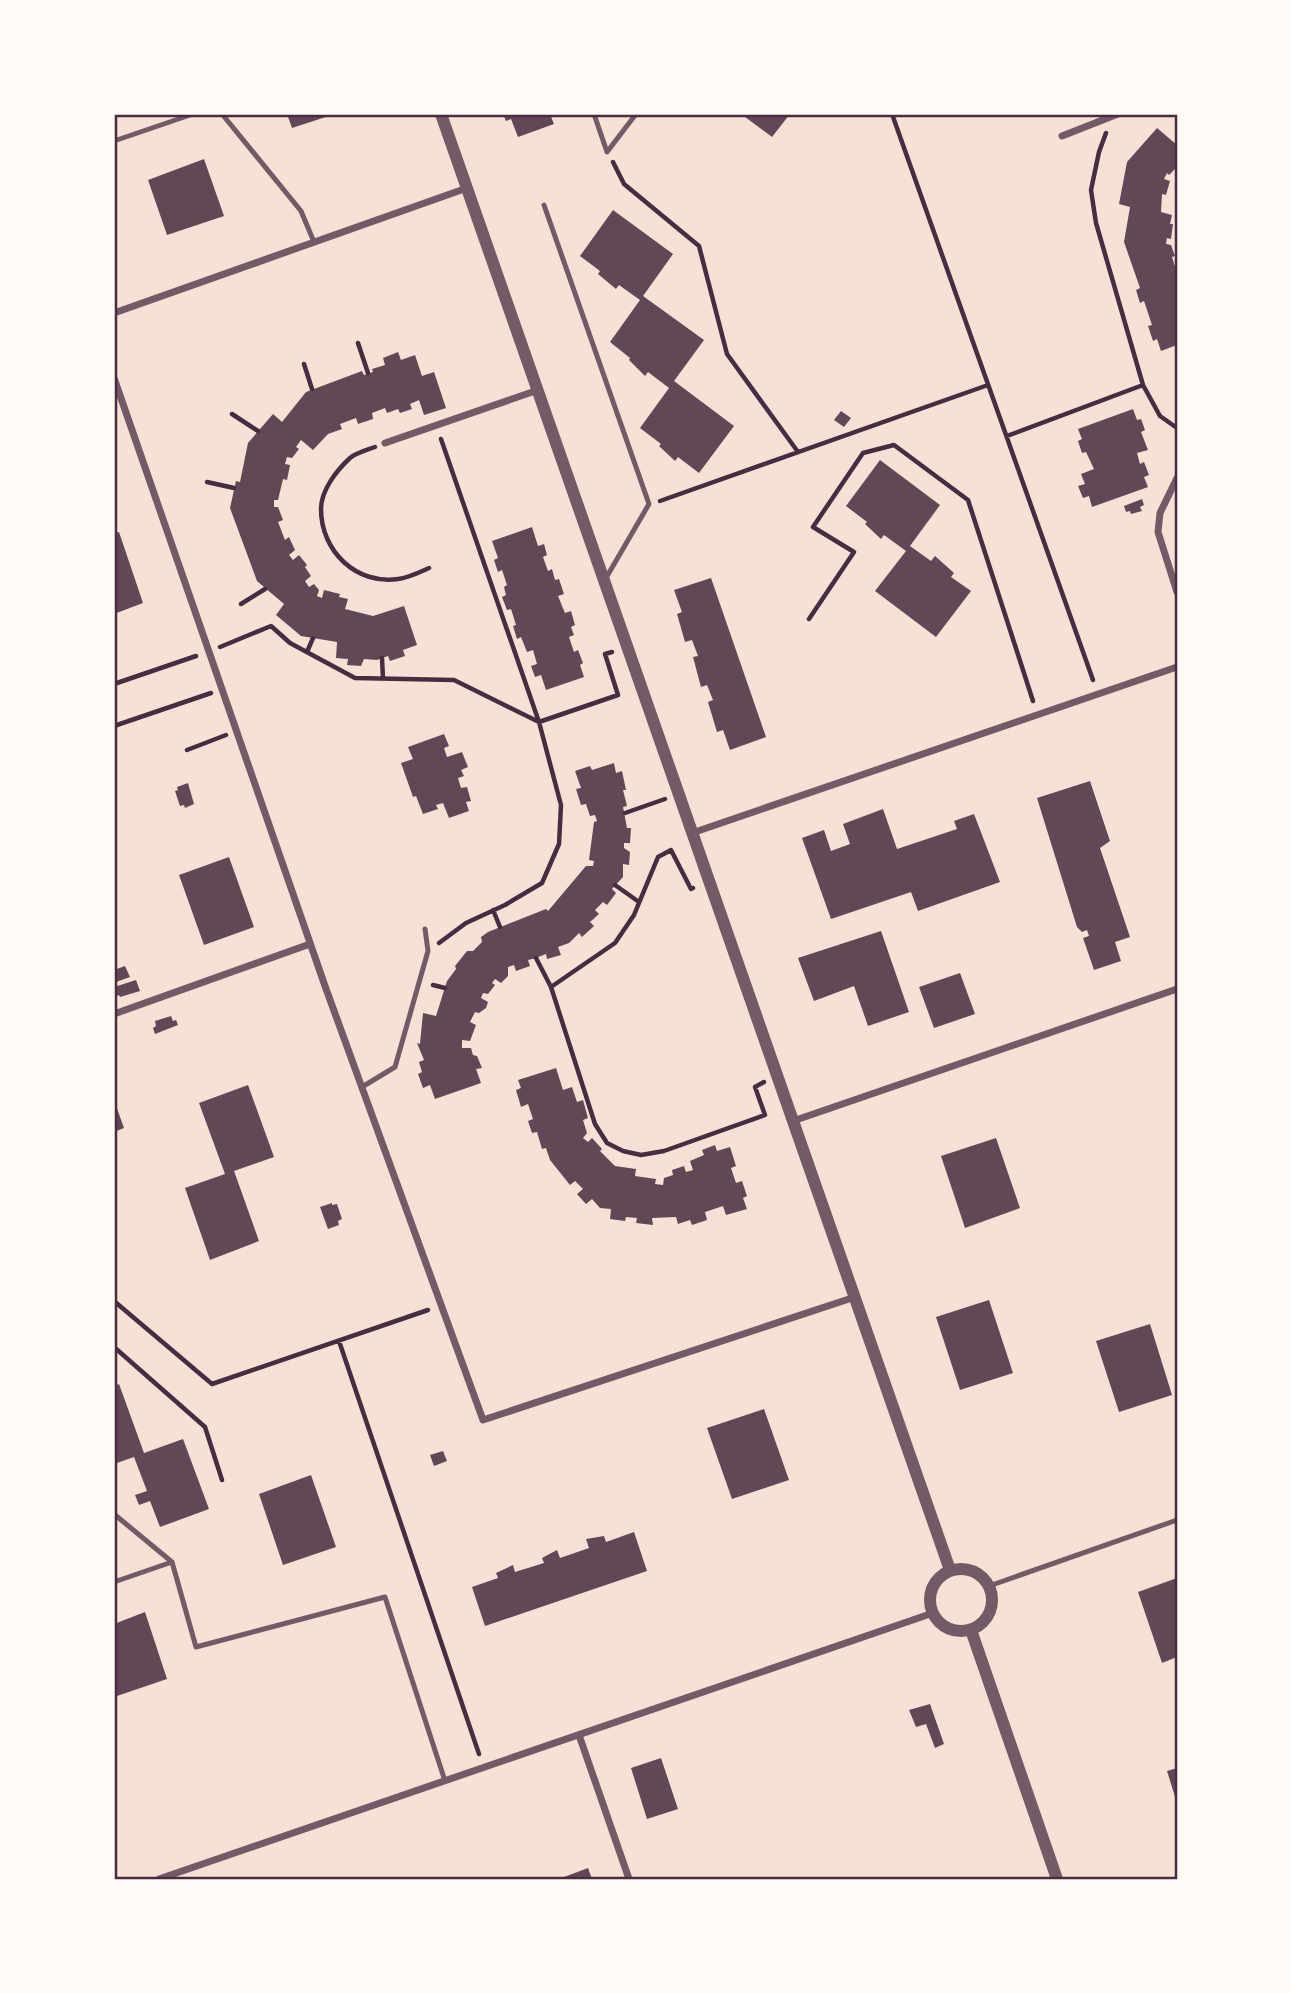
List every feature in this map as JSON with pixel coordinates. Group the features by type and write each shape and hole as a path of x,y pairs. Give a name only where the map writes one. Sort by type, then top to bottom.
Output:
{"street":[{"path":"441,114 950,1570"},
{"path":"1062,136 1115,115"},
{"path":"114,313 467,188"},
{"path":"114,378 310,944 483,1420 855,1297"},
{"path":"385,443 538,390"},
{"path":"1177,478 1160,513 1158,532 1177,592"},
{"path":"692,833 1177,667"},
{"path":"114,1014 310,944"},
{"path":"793,1121 1177,989"},
{"path":"969,1569 989,1586 992,1607 981,1625 971,1630 944,1627 933,1614 931,1593 942,1576 950,1570 969,1569"},
{"path":"159,1879 933,1614"},
{"path":"971,1630 1057,1879"},
{"path":"579,1735 629,1879"}],"lane":[{"path":"114,141 193,114"},
{"path":"222,114 301,211 314,242"},
{"path":"594,114 607,152"},
{"path":"607,152 636,114"},
{"path":"544,205 649,504 604,581"},
{"path":"362,1087 395,1067 428,951 425,929"},
{"path":"114,1514 172,1562 196,1647 385,1597 445,1781"},
{"path":"989,1586 1177,1520"},
{"path":"114,1582 172,1562"}],"path":[{"path":"892,114 1098,694"},
{"path":"1115,115 1099,152 1091,190 1096,223 1143,385 1160,416 1177,428"},
{"path":"607,152 624,184 699,246 727,354 798,452"},
{"path":"358,343 368,373"},
{"path":"303,364 312,389"},
{"path":"649,504 988,384"},
{"path":"1006,436 1143,385"},
{"path":"232,414 258,431"},
{"path":"428,951 466,923 542,883 559,844 561,805 538,722 436,425"},
{"path":"385,443 352,456 329,482 320,507 325,536 343,564 372,578 399,579 429,568"},
{"path":"809,619 854,552 813,527 863,453 894,444 968,500 1038,715"},
{"path":"207,482 234,488"},
{"path":"241,604 265,589"},
{"path":"114,684 209,652 271,626 290,643 355,678 454,680 538,722 618,695 605,654 627,646"},
{"path":"307,652 313,638"},
{"path":"382,658 383,679"},
{"path":"114,726 221,689"},
{"path":"187,750 236,731"},
{"path":"625,813 679,794"},
{"path":"551,987 615,943 634,915 657,857 671,850 691,889 709,881"},
{"path":"615,885 639,902"},
{"path":"493,910 500,927"},
{"path":"536,958 551,987 595,1124 607,1143 623,1151 641,1155 664,1151 765,1115 755,1087 778,1076"},
{"path":"114,1301 212,1384 442,1305"},
{"path":"339,1340 484,1768"},
{"path":"114,1348 205,1427 222,1480"}],"building":[{"path":"287,114 335,114 292,128"},
{"path":"503,114 550,114 554,124 518,137 511,119 506,121"},
{"path":"741,114 790,114 772,137"},
{"path":"1157,128 1177,145 1177,167 1169,175 1167,173 1164,179 1170,181 1166,195 1162,194 1161,212 1172,215 1171,239 1167,238 1166,244 1171,245 1177,273 1177,345 1161,351 1157,339 1153,341 1148,326 1152,325 1144,301 1140,303 1136,290 1140,288 1124,242 1130,207 1119,204 1127,162"},
{"path":"204,159 224,216 167,235 148,180"},
{"path":"613,210 673,254 643,296 704,340 674,381 734,426 699,473 678,457 675,461 659,446 661,444 640,428 669,388 648,372 645,376 630,358 610,342 640,300 619,285 616,289 598,274 600,271 580,256"},
{"path":"398,352 401,360 415,355 422,376 434,372 446,408 424,415 419,400 410,404 412,409 400,413 398,409 387,413 385,408 372,413 373,419 358,424 356,418 340,424 342,429 328,434 313,450 301,440 296,447 299,449 292,458 287,457 285,464 290,465 287,480 283,479 278,500 274,500 274,507 278,507 283,520 278,522 285,540 289,537 295,550 289,555 293,560 299,555 307,565 305,567 311,576 305,581 309,587 314,584 319,590 317,596 322,598 324,590 340,594 339,597 348,599 345,609 373,616 404,606 417,645 403,650 405,656 390,661 388,656 377,660 364,659 361,666 347,665 348,659 336,658 337,642 301,636 276,615 284,604 257,581 230,508 236,481 240,482 248,443 273,414 282,422 306,392 362,371 364,375 373,372 372,369 385,365 383,358"},
{"path":"1133,409 1145,430 1141,432 1148,450 1137,453 1140,464 1144,462 1149,475 1144,477 1148,487 1092,507 1089,496 1083,498 1078,486 1085,484 1081,474 1094,469 1086,452 1082,453 1078,441 1082,439 1078,429"},
{"path":"841,411 851,418 844,427 834,420"},
{"path":"880,460 940,505 910,546 931,561 935,556 954,573 951,577 971,591 936,637 875,591 906,551 884,535 881,539 865,524 867,522 846,506"},
{"path":"1142,499 1142,511 1131,514 1130,511 1126,512 1124,506"},
{"path":"532,527 538,546 544,544 547,555 543,557 548,571 552,569 555,580 559,579 564,594 558,596 565,613 571,611 575,625 571,627 574,635 569,637 574,652 578,650 583,663 580,665 584,677 546,690 541,675 535,677 531,666 537,664 533,650 527,652 521,637 517,639 511,609 507,610 502,597 506,595 504,587 507,585 502,570 498,572 494,560 498,558 492,541"},
{"path":"119,532 143,603 114,614 114,533"},
{"path":"711,578 766,737 730,750 723,730 717,732 708,702 713,700 707,685 701,687 693,657 698,656 692,640 685,642 677,614 682,612 674,590"},
{"path":"444,734 449,746 444,748 447,757 462,752 468,767 461,770 464,776 458,778 461,788 467,787 471,801 466,802 469,811 449,818 443,803 436,805 438,809 423,814 416,796 413,797 401,763 413,759 408,747"},
{"path":"614,763 616,773 622,771 627,806 623,807 627,828 631,828 630,843 624,843 624,848 630,852 629,865 623,864 623,877 612,889 616,893 607,905 603,902 595,910 599,914 590,922 594,926 582,937 579,933 569,943 558,947 561,955 547,959 546,954 528,960 530,966 516,971 514,965 508,967 508,976 501,983 495,979 492,983 495,985 488,994 483,993 481,998 488,1002 486,1008 479,1013 475,1012 470,1022 476,1025 470,1041 462,1040 462,1048 471,1048 473,1055 477,1056 482,1068 476,1069 481,1083 435,1099 430,1085 423,1088 418,1074 422,1072 419,1062 424,1060 417,1043 420,1044 423,1013 436,1016 447,981 456,969 455,966 467,951 473,951 482,942 481,937 546,909 548,911 586,866 593,866 594,861 589,860 594,822 597,821 595,815 590,816 586,804 581,805 576,789 581,788 575,771 590,766 592,770"},
{"path":"1090,781 1110,841 1100,848 1130,937 1115,942 1121,961 1094,970 1083,938 1089,936 1087,930 1082,932 1077,927 1037,798"},
{"path":"188,783 194,804 185,808 184,805 180,806 175,791 178,790 177,787"},
{"path":"883,809 897,849 957,829 954,821 974,814 1000,882 918,911 911,892 831,919 802,838 824,830 831,851 850,844 843,824"},
{"path":"229,857 254,927 204,945 179,875"},
{"path":"881,931 909,1012 868,1026 854,986 814,1001 798,958"},
{"path":"125,966 130,977 116,982 114,970"},
{"path":"960,973 975,1014 934,1028 919,987"},
{"path":"136,980 140,991 117,996 114,987"},
{"path":"171,1016 178,1025 155,1034 155,1021"},
{"path":"556,1068 563,1090 572,1087 577,1102 583,1100 588,1118 583,1120 587,1133 583,1138 588,1142 592,1138 615,1166 636,1169 635,1176 656,1179 655,1184 663,1185 664,1178 673,1175 672,1170 684,1166 686,1172 693,1170 690,1161 704,1155 702,1150 715,1145 717,1151 730,1147 736,1166 731,1168 736,1183 742,1181 747,1196 743,1198 747,1209 726,1215 723,1206 705,1212 707,1220 692,1225 690,1220 678,1224 676,1217 652,1218 653,1225 636,1223 637,1218 626,1217 625,1221 610,1219 611,1209 600,1208 592,1199 586,1204 577,1194 583,1189 575,1181 570,1185 550,1160 546,1148 542,1149 537,1132 532,1133 528,1121 533,1119 528,1104 521,1107 516,1090 521,1088 518,1080"},
{"path":"248,1085 274,1157 234,1171 259,1241 210,1260 185,1188 225,1174 199,1103"},
{"path":"114,1100 124,1128 114,1132"},
{"path":"996,1138 1020,1208 965,1228 941,1156"},
{"path":"337,1204 342,1219 338,1221 339,1225 328,1229 320,1207"},
{"path":"989,1300 1013,1373 960,1390 936,1317"},
{"path":"1150,1324 1172,1395 1119,1412 1096,1341"},
{"path":"119,1384 144,1453 183,1439 209,1509 160,1527 150,1501 139,1505 135,1495 147,1491 134,1457 114,1464 114,1386"},
{"path":"764,1409 789,1480 732,1499 707,1428"},
{"path":"443,1451 447,1461 434,1466 430,1455"},
{"path":"311,1475 336,1547 283,1565 259,1494"},
{"path":"634,1532 647,1571 485,1626 472,1587 498,1578 496,1573 513,1565 515,1572 544,1563 542,1558 557,1550 560,1558 589,1548 586,1539 604,1536 606,1542"},
{"path":"1177,1578 1177,1657 1162,1663 1138,1592"},
{"path":"145,1612 167,1679 114,1697 114,1624"},
{"path":"930,1704 944,1744 935,1748 926,1724 916,1727 909,1710"},
{"path":"661,1758 678,1809 647,1819 631,1768"},
{"path":"1177,1768 1177,1803 1167,1771"},
{"path":"588,1868 592,1879 564,1877"}]}
